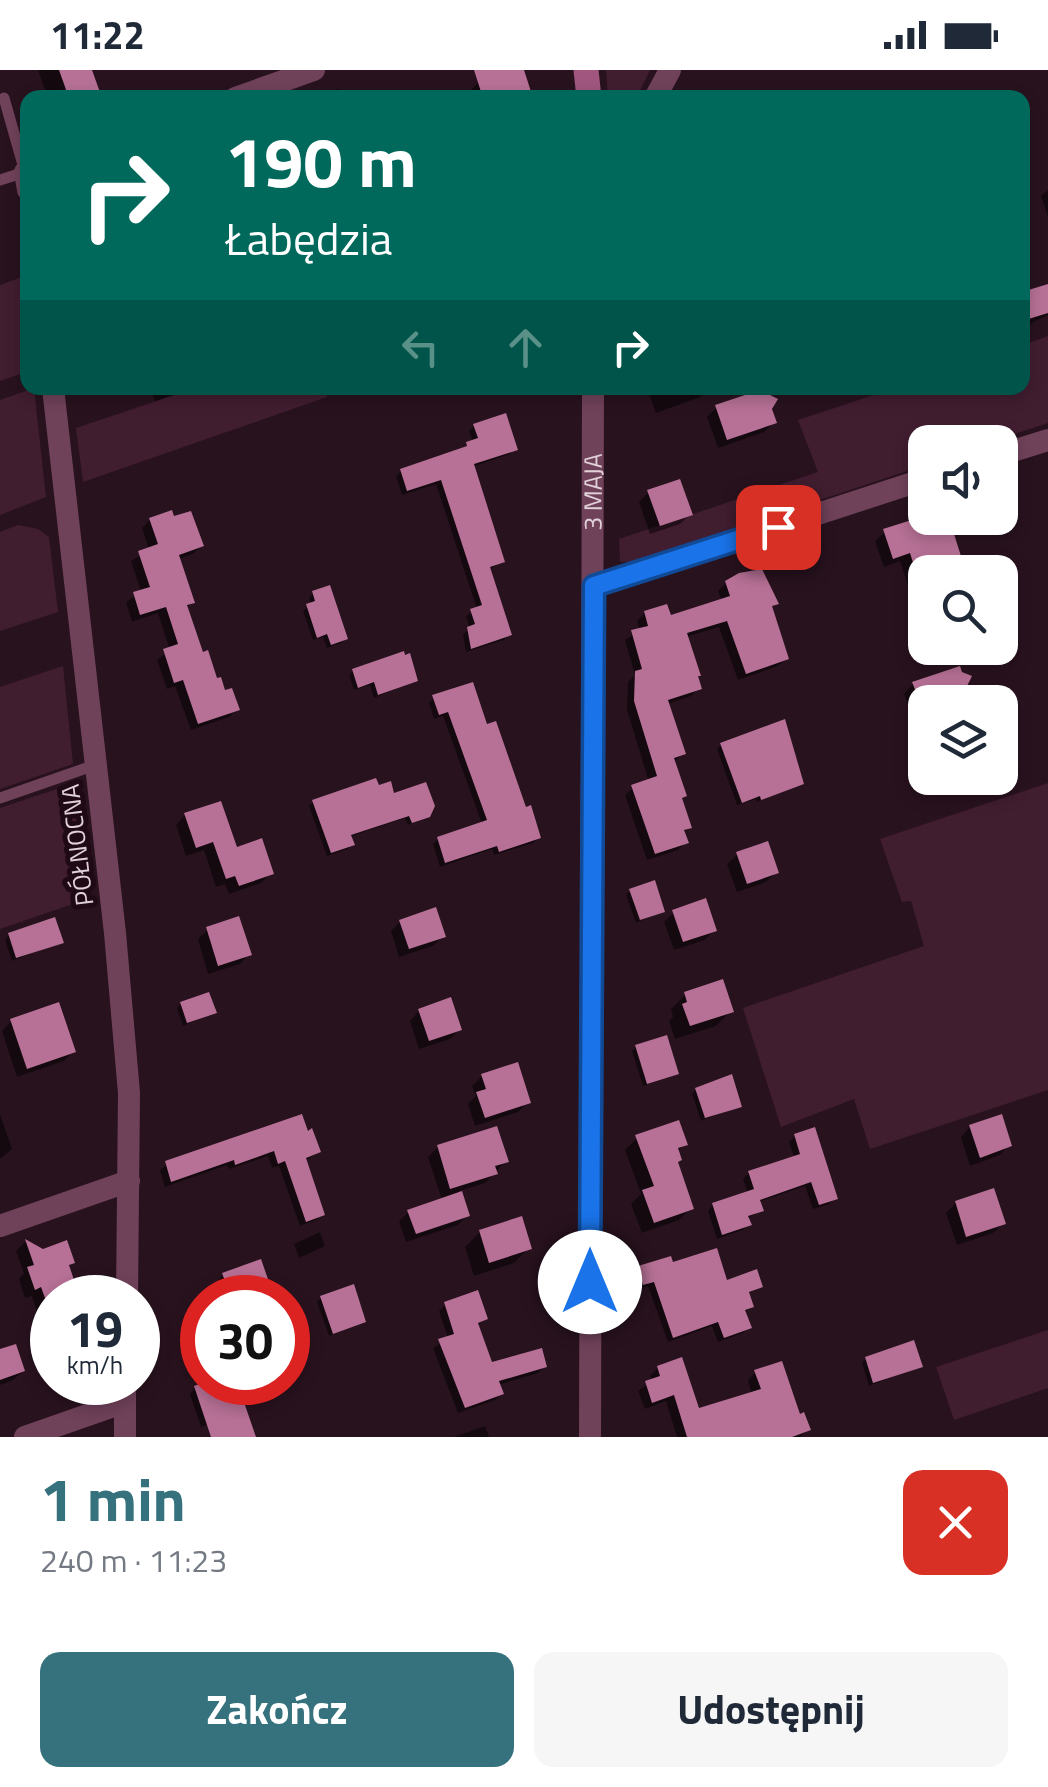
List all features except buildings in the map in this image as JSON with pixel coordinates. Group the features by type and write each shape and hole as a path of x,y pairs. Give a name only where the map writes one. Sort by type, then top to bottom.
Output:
{"street":[{"path":"258,90 314,70"},
{"name":"PÓŁNOCNA","path":"54,395 129,1093 127,1275"},
{"name":"3 MAJA","path":"590,1437 593,395"},
{"path":"1018,449 1048,440"},
{"path":"594,586 908,485"},
{"path":"0,1226 129,1181"},
{"path":"25,1437 96,1405"},
{"path":"124,1437 125,1405"}],"lane":[{"path":"4,98 20,156"},
{"path":"0,798 95,765"}],"shaded area":[{"path":"606,70 650,70 640,90 607,90"},
{"path":"20,278 20,374 0,381 0,285"},
{"path":"1048,336 1048,423 1018,433 1018,425 908,425 908,471 634,562 620,562 619,539 818,472 798,420 874,395 1030,395 1030,342"},
{"path":"20,393 35,395 46,497 0,515 0,400"},
{"path":"174,395 327,397 83,482 76,428"},
{"path":"18,525 38,529 49,537 58,612 0,631 0,532"},
{"path":"63,666 73,764 0,789 0,687"},
{"path":"75,783 90,898 0,929 0,808"},
{"path":"1048,783 1048,1090 870,1149 854,1099 781,1127 743,1008 924,946 911,901 902,902 880,839"},
{"path":"1048,1330 1048,1388 954,1420 936,1367"}],"route":[{"path":"590,1282 594,586 778,527"}]}
